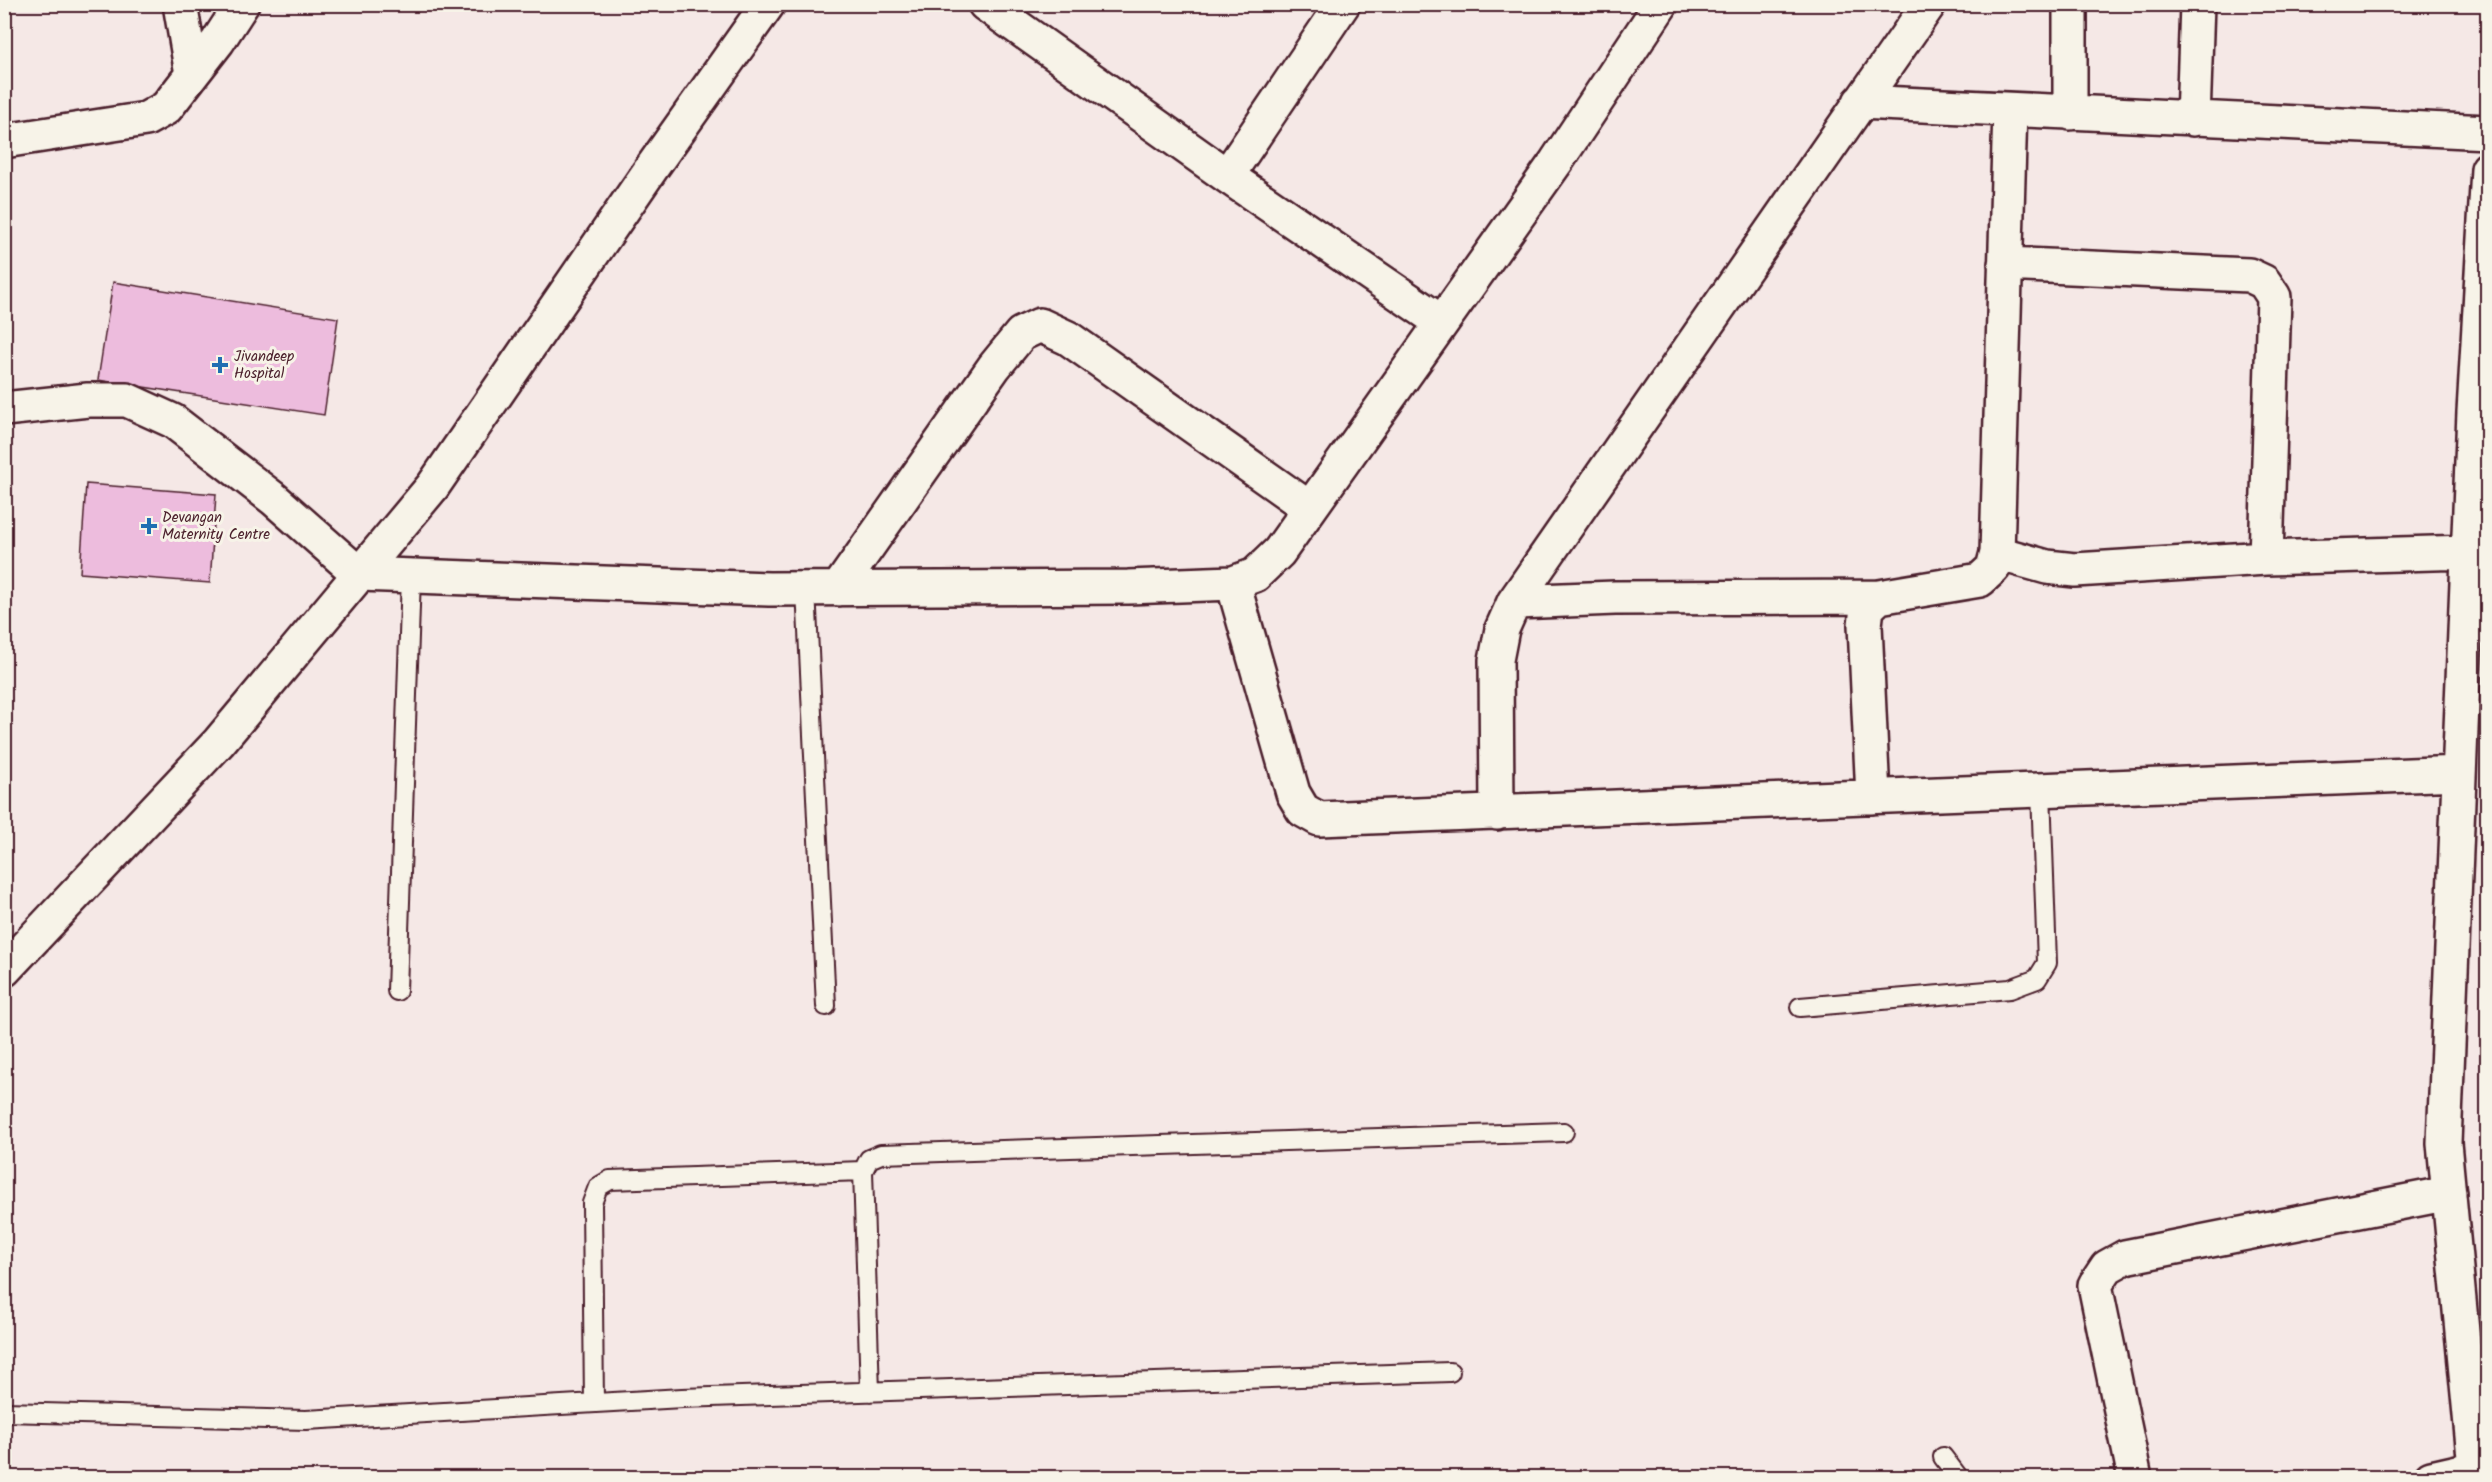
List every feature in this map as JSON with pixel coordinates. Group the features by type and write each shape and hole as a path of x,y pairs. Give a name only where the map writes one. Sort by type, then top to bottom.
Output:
{"main road":[{"path":"180,4 192,74"},
{"path":"4,141 146,119 166,108 243,4"},
{"path":"4,970 219,742 433,486 653,166 768,4"},
{"path":"985,4 1227,176 1441,322"},
{"path":"1227,176 1343,4"},
{"path":"4,410 88,400 127,400 173,421 274,499 359,574 806,589 1128,587 1233,583 1254,575 1279,552 1556,162 1661,4"},
{"path":"1497,813 1496,660 1502,629 1514,602 1929,4"},
{"path":"2070,4 2070,113"},
{"path":"2193,118 2197,4"},
{"path":"1860,102 2487,132"},
{"path":"1514,602 1615,598 1879,597 1980,580 1994,568 1997,553 2010,110"},
{"path":"2431,1478 2475,1472 2476,1352 2449,1193 2444,1143 2459,773 2477,611 2468,552 2481,412 2487,169"},
{"path":"2005,264 2249,275 2264,282 2274,297 2266,558"},
{"path":"838,589 994,367 1021,334 1040,325 1068,338 1309,508"},
{"path":"1997,553 2047,567 2075,570 2266,558 2468,552"},
{"path":"1233,583 1293,793 1303,810 1319,819 2459,773"},
{"path":"1873,797 1864,625 1867,608 1879,597"},
{"path":"2135,1478 2096,1285 2107,1267 2125,1257 2449,1193"}],"lane":[{"path":"397,991 411,576"},
{"path":"806,589 826,1006"},
{"path":"1800,1007 2010,989 2037,979 2047,963 2041,790"},
{"path":"870,1392 863,1171 869,1159 881,1154 1564,1132"},
{"path":"594,1403 592,1203 598,1187 610,1180 863,1171"},
{"path":"4,1412 306,1420 594,1403 1450,1372"},
{"path":"1943,1457 1959,1478"}],"building":[{"path":"113,282 338,318 324,415 98,380"},
{"path":"86,484 216,494 210,583 80,573"}],"place":[{"name":"Jivandeep Hospital","path":"220,365"},
{"name":"Devangan Maternity Centre","path":"149,526"}]}
